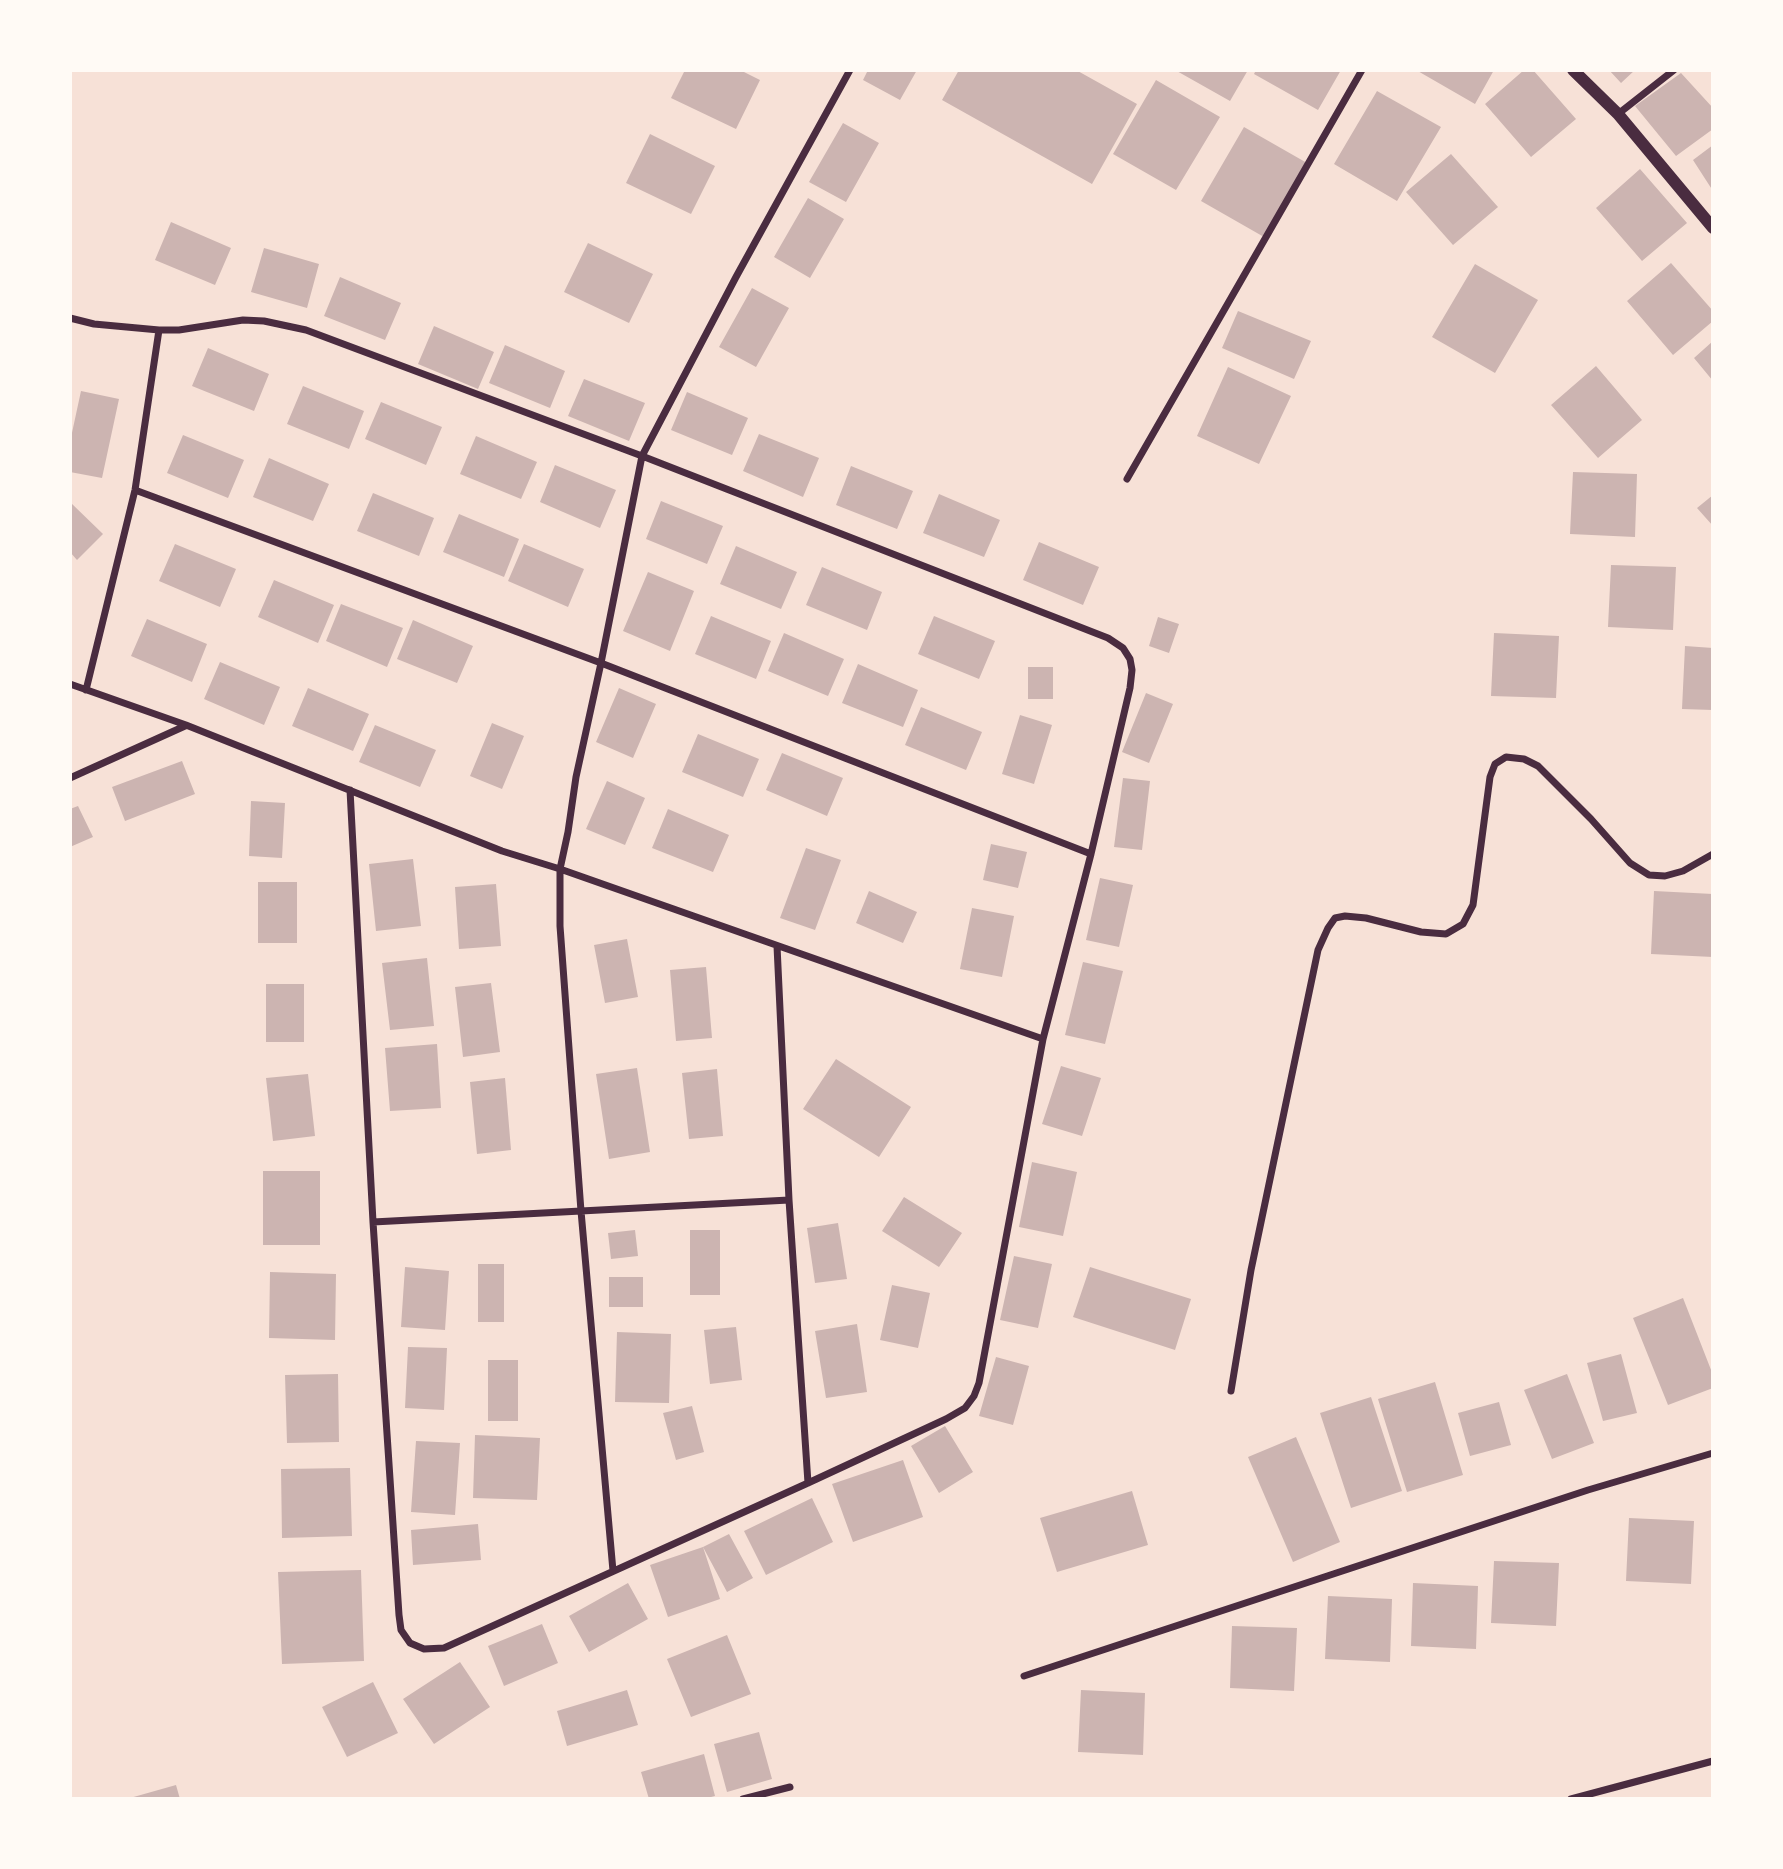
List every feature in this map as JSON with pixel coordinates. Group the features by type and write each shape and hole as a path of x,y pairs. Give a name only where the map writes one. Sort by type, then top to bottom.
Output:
{"street":[{"path":"613,1571 581,1211 560,926 560,869 576,777 642,456 736,277 850,70"},
{"path":"1127,479 1362,70"},
{"path":"1573,70 1618,114 1713,228"},
{"path":"1618,114 1674,70"},
{"path":"70,318 94,324 159,330 179,330 243,320 264,321 306,330 642,456 1108,638 1123,648 1132,670 1131,679 1091,854 1043,1039 979,1383 965,1408 444,1648 424,1649 410,1643 401,1630 399,1615 373,1222 350,790"},
{"path":"86,691 135,490 159,330"},
{"path":"135,490 601,663 1091,854"},
{"path":"70,684 186,725 502,851 1043,1039"},
{"path":"70,778 186,725"},
{"path":"1231,1391 1251,1270 1318,950 1335,918 1366,918 1421,932 1447,934 1463,924 1473,905 1490,777 1495,764 1506,757 1524,759 1538,766 1630,863 1649,875 1674,874 1713,854"},
{"path":"777,946 789,1200 807,1483"},
{"path":"373,1222 789,1200"},
{"path":"1024,1676 1588,1490 1713,1453"},
{"path":"1571,1799 1713,1761"},
{"path":"743,1799 790,1787"}],"building":[{"path":"685,70 740,70 760,80 736,129 671,98"},
{"path":"868,70 917,70 900,100 863,80"},
{"path":"959,70 1076,70 1137,104 1092,184 942,100"},
{"path":"1175,70 1248,70 1230,101"},
{"path":"1256,70 1341,70 1318,110 1254,74"},
{"path":"1416,70 1494,70 1475,104"},
{"path":"1524,70 1533,70 1576,119 1531,157 1485,104"},
{"path":"1609,70 1635,70 1621,83"},
{"path":"1681,73 1713,108 1713,129 1676,156 1635,106"},
{"path":"1156,80 1220,117 1176,190 1113,154"},
{"path":"1377,91 1441,127 1397,201 1334,164"},
{"path":"843,123 879,143 846,202 809,182"},
{"path":"1244,127 1307,163 1264,237 1201,201"},
{"path":"650,134 715,166 691,214 626,183"},
{"path":"1713,145 1713,191 1693,160"},
{"path":"1451,154 1498,207 1453,245 1406,192"},
{"path":"1640,169 1687,223 1642,261 1596,208"},
{"path":"808,198 844,219 810,278 774,257"},
{"path":"171,222 231,248 215,285 155,260"},
{"path":"588,243 653,274 629,323 564,292"},
{"path":"264,248 319,264 307,308 251,292"},
{"path":"1671,263 1713,311 1713,321 1673,355 1627,301"},
{"path":"1475,264 1538,300 1495,373 1432,337"},
{"path":"340,277 401,303 385,340 324,316"},
{"path":"752,288 789,308 756,367 719,347"},
{"path":"1238,311 1311,341 1294,379 1222,348"},
{"path":"434,326 494,352 478,389 418,364"},
{"path":"1713,341 1713,381 1694,358"},
{"path":"505,345 565,371 550,408 489,383"},
{"path":"208,348 269,374 254,411 192,386"},
{"path":"1596,366 1642,420 1598,458 1551,405"},
{"path":"1228,367 1291,396 1259,464 1197,436"},
{"path":"584,379 645,403 629,441 568,416"},
{"path":"303,386 364,411 349,449 287,424"},
{"path":"81,391 119,399 102,478 70,472 70,442"},
{"path":"687,392 748,418 732,455 671,430"},
{"path":"381,402 442,427 426,465 365,439"},
{"path":"759,434 819,458 803,497 743,471"},
{"path":"183,435 244,460 228,498 167,473"},
{"path":"476,436 537,462 521,499 460,474"},
{"path":"269,458 329,484 313,521 253,497"},
{"path":"555,465 616,490 600,528 540,502"},
{"path":"851,466 913,491 897,529 836,505"},
{"path":"1573,472 1637,474 1635,537 1570,534"},
{"path":"373,493 434,518 419,556 357,531"},
{"path":"939,494 1000,520 984,557 923,533"},
{"path":"1713,495 1713,526 1697,508"},
{"path":"661,501 723,526 707,564 646,539"},
{"path":"70,502 103,534 77,560 70,552"},
{"path":"459,514 519,539 504,577 443,552"},
{"path":"1039,542 1099,567 1083,605 1023,580"},
{"path":"175,544 236,569 220,607 159,581"},
{"path":"524,544 584,569 568,607 508,581"},
{"path":"736,546 797,572 781,609 720,584"},
{"path":"1611,565 1676,567 1673,630 1608,627"},
{"path":"822,567 882,592 867,630 806,605"},
{"path":"648,572 694,591 670,651 623,631"},
{"path":"274,580 334,605 318,643 258,617"},
{"path":"341,604 403,628 387,667 326,641"},
{"path":"711,616 771,641 756,679 695,654"},
{"path":"934,616 995,641 979,679 918,654"},
{"path":"1158,617 1179,624 1169,653 1149,646"},
{"path":"147,619 207,644 192,682 131,656"},
{"path":"413,620 473,646 457,683 397,659"},
{"path":"784,633 844,659 828,696 768,671"},
{"path":"1494,633 1559,636 1556,698 1491,696"},
{"path":"1685,646 1713,648 1713,710 1682,709"},
{"path":"220,662 280,687 264,725 204,699"},
{"path":"858,664 918,690 903,727 842,703"},
{"path":"1028,667 1053,667 1053,699 1028,699"},
{"path":"308,688 369,714 353,751 292,726"},
{"path":"619,688 656,704 633,758 596,742"},
{"path":"1146,693 1173,704 1149,763 1122,752"},
{"path":"921,707 982,732 966,770 905,745"},
{"path":"1020,715 1052,725 1034,784 1002,774"},
{"path":"492,723 524,736 502,789 470,776"},
{"path":"375,725 436,750 420,787 359,762"},
{"path":"698,734 759,759 743,797 682,772"},
{"path":"782,753 843,778 827,816 766,790"},
{"path":"182,761 195,794 125,821 112,787"},
{"path":"1123,778 1150,781 1142,850 1114,847"},
{"path":"607,781 645,798 625,845 586,829"},
{"path":"251,801 285,803 282,858 249,856"},
{"path":"78,806 93,837 70,847 70,809"},
{"path":"668,809 729,835 713,872 652,848"},
{"path":"991,844 1027,852 1018,888 983,880"},
{"path":"806,848 841,860 815,930 780,918"},
{"path":"413,859 421,926 376,931 369,864"},
{"path":"1100,878 1133,885 1119,947 1086,940"},
{"path":"258,882 297,882 297,943 258,943"},
{"path":"496,884 501,946 459,949 455,887"},
{"path":"869,891 917,912 903,943 856,923"},
{"path":"1654,891 1713,894 1713,957 1651,954"},
{"path":"972,908 1014,916 1002,977 960,969"},
{"path":"627,939 638,997 605,1003 594,945"},
{"path":"427,958 434,1026 390,1030 382,963"},
{"path":"1083,962 1123,971 1105,1044 1065,1035"},
{"path":"706,967 712,1038 676,1041 670,970"},
{"path":"491,983 500,1052 463,1057 455,987"},
{"path":"266,984 304,984 304,1042 266,1042"},
{"path":"437,1044 441,1108 390,1111 385,1048"},
{"path":"836,1059 911,1107 879,1157 803,1109"},
{"path":"1061,1066 1101,1078 1082,1136 1042,1124"},
{"path":"637,1068 650,1152 609,1159 596,1074"},
{"path":"717,1069 723,1136 689,1139 682,1073"},
{"path":"308,1074 315,1136 273,1141 266,1078"},
{"path":"505,1078 511,1150 477,1154 470,1082"},
{"path":"1032,1162 1077,1172 1063,1236 1019,1227"},
{"path":"263,1171 320,1171 320,1245 263,1245"},
{"path":"904,1197 962,1233 939,1267 882,1231"},
{"path":"838,1223 847,1279 815,1283 807,1228"},
{"path":"635,1230 638,1256 611,1259 608,1233"},
{"path":"690,1230 720,1230 720,1295 690,1295"},
{"path":"1014,1256 1052,1264 1038,1328 1000,1320"},
{"path":"478,1264 504,1264 504,1322 478,1322"},
{"path":"405,1267 449,1271 445,1330 401,1327"},
{"path":"1090,1267 1191,1299 1175,1350 1073,1317"},
{"path":"270,1272 336,1274 335,1340 269,1338"},
{"path":"609,1277 643,1277 643,1307 609,1307"},
{"path":"892,1285 930,1293 918,1348 880,1340"},
{"path":"1683,1298 1713,1375 1713,1388 1668,1405 1633,1318"},
{"path":"857,1324 867,1392 826,1398 815,1331"},
{"path":"736,1327 742,1380 710,1384 704,1330"},
{"path":"617,1332 671,1334 669,1403 615,1402"},
{"path":"408,1347 447,1348 444,1410 405,1408"},
{"path":"1621,1354 1637,1413 1603,1421 1587,1363"},
{"path":"996,1357 1029,1366 1013,1425 979,1416"},
{"path":"488,1360 518,1360 518,1421 488,1421"},
{"path":"338,1374 339,1442 287,1443 285,1375"},
{"path":"1567,1374 1594,1443 1552,1459 1524,1390"},
{"path":"1435,1382 1463,1475 1407,1492 1378,1399"},
{"path":"1371,1397 1402,1491 1351,1508 1320,1413"},
{"path":"1499,1402 1511,1445 1470,1456 1458,1413"},
{"path":"692,1406 704,1452 676,1460 663,1413"},
{"path":"945,1426 973,1472 939,1493 911,1446"},
{"path":"475,1435 540,1438 537,1500 473,1498"},
{"path":"1296,1437 1340,1542 1293,1562 1248,1457"},
{"path":"416,1441 460,1443 455,1515 411,1512"},
{"path":"903,1460 923,1517 853,1542 832,1484"},
{"path":"350,1468 352,1536 282,1538 281,1469"},
{"path":"1132,1491 1148,1545 1057,1572 1040,1518"},
{"path":"812,1498 833,1542 766,1575 744,1531"},
{"path":"1629,1518 1694,1521 1691,1584 1626,1581"},
{"path":"478,1524 481,1560 413,1565 411,1530"},
{"path":"729,1534 753,1578 727,1592 703,1547"},
{"path":"703,1547 720,1599 668,1617 650,1565"},
{"path":"1494,1561 1559,1563 1556,1626 1491,1623"},
{"path":"361,1570 364,1661 282,1664 278,1572"},
{"path":"628,1583 648,1619 589,1652 569,1616"},
{"path":"1413,1583 1478,1586 1476,1649 1411,1646"},
{"path":"1328,1596 1392,1599 1390,1662 1325,1659"},
{"path":"542,1624 558,1663 504,1686 488,1646"},
{"path":"1232,1626 1297,1628 1294,1691 1230,1688"},
{"path":"727,1635 751,1694 691,1717 667,1659"},
{"path":"460,1662 490,1707 434,1744 403,1699"},
{"path":"373,1682 398,1733 347,1757 322,1707"},
{"path":"627,1690 638,1725 567,1746 557,1711"},
{"path":"1081,1690 1145,1693 1143,1755 1078,1752"},
{"path":"759,1732 772,1779 727,1792 714,1744"},
{"path":"704,1754 715,1796 703,1799 649,1799 641,1772"},
{"path":"176,1785 180,1799 130,1799 130,1798"}]}
